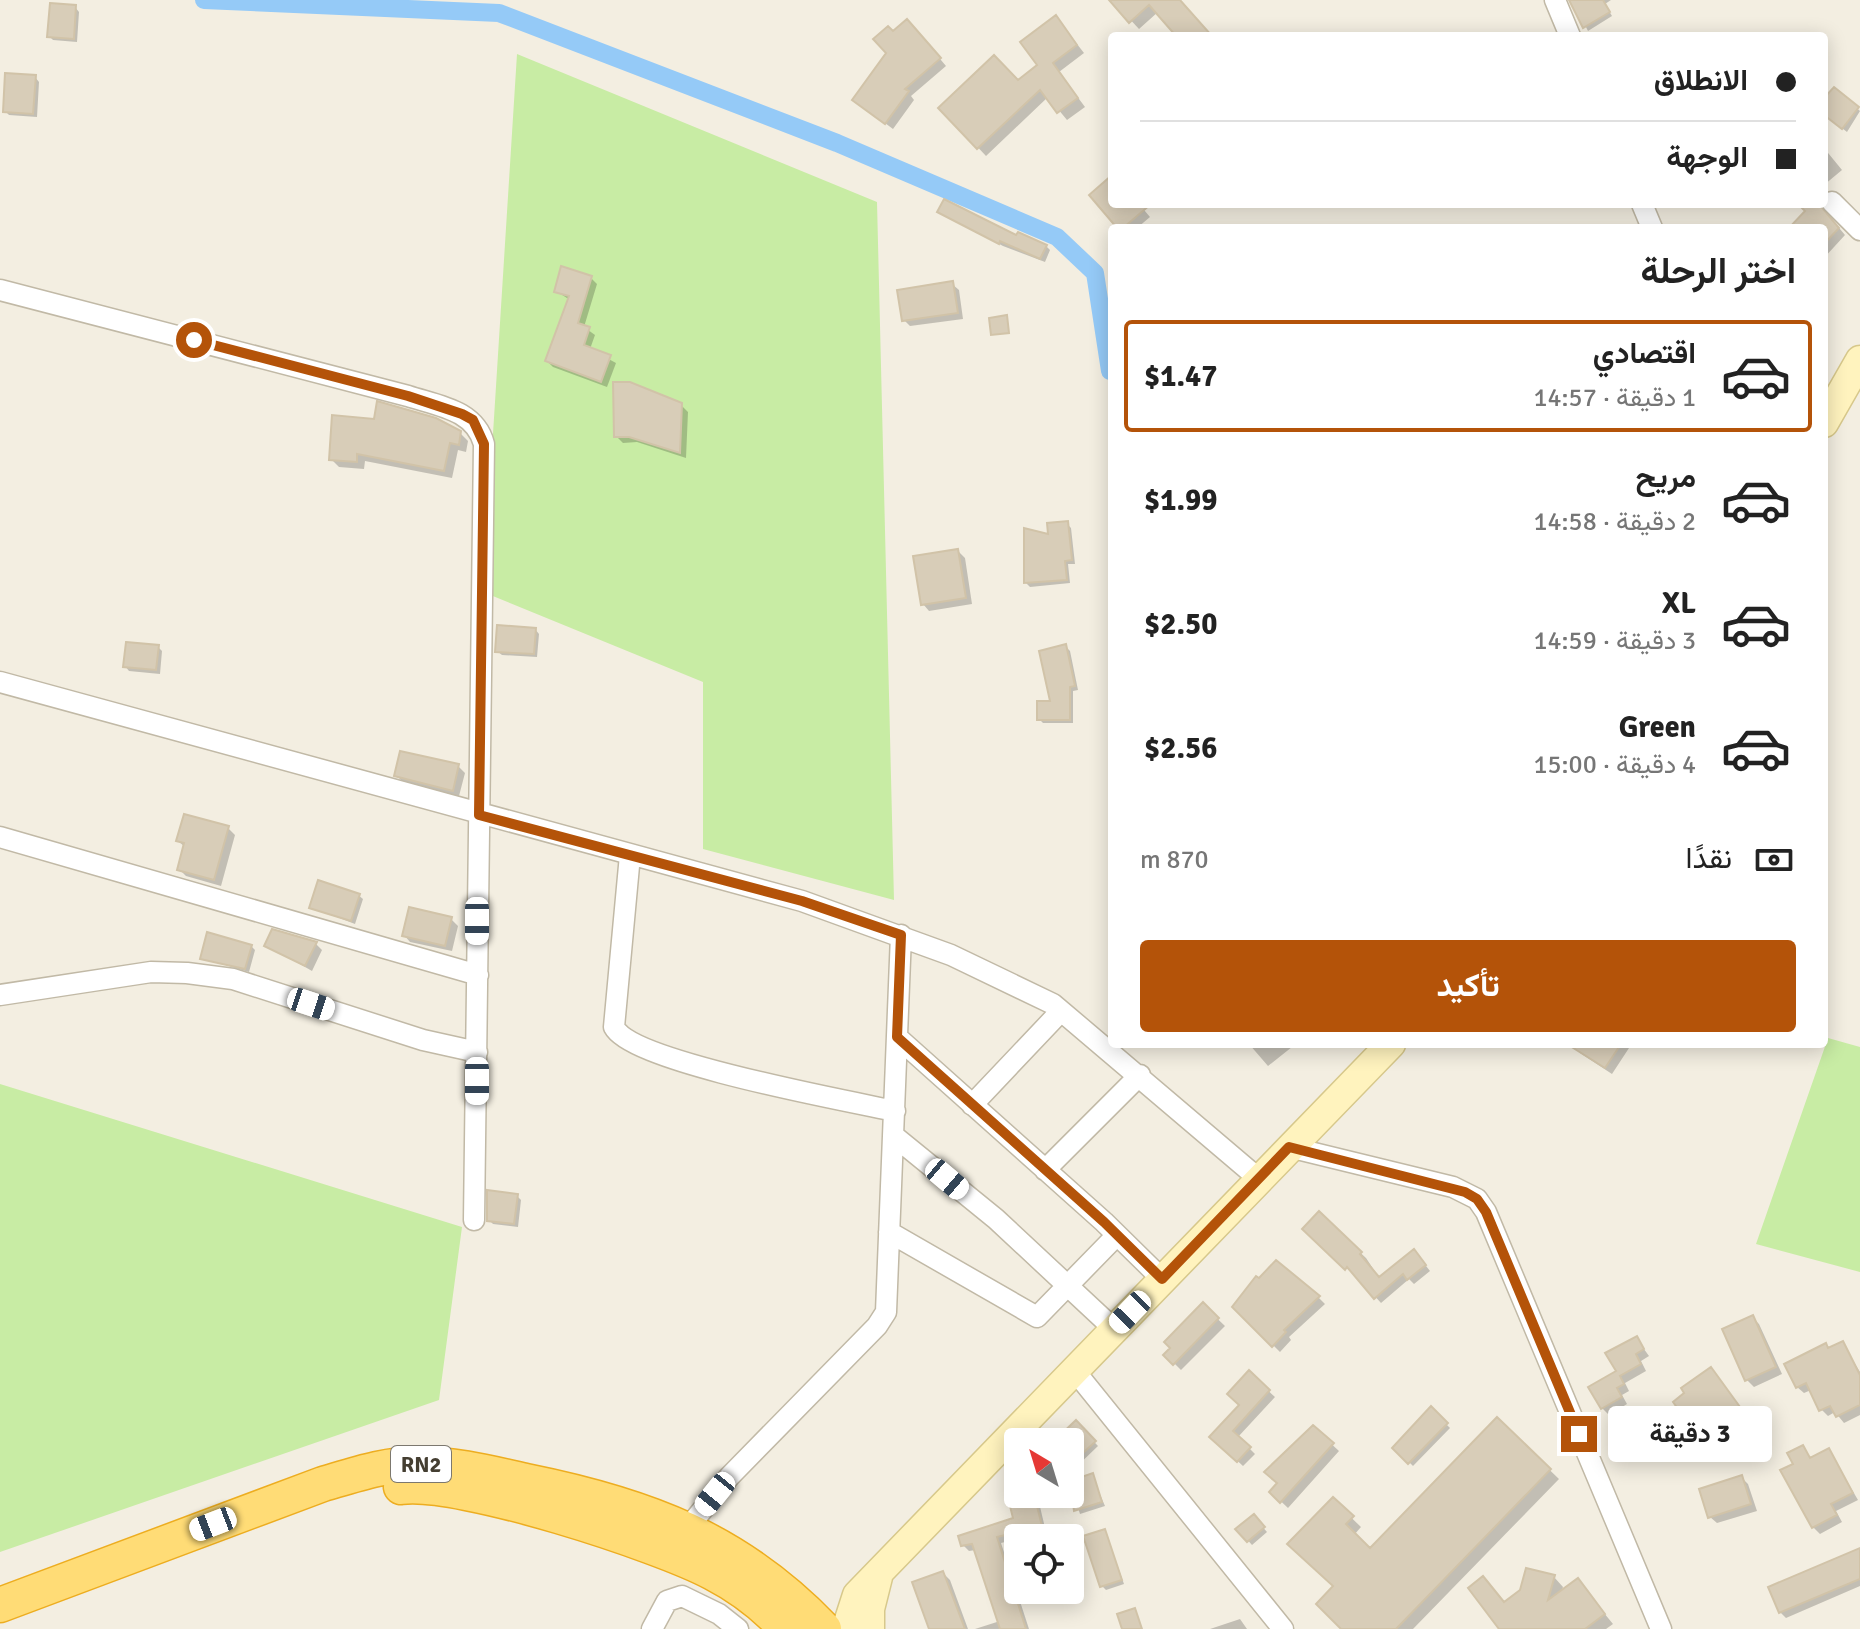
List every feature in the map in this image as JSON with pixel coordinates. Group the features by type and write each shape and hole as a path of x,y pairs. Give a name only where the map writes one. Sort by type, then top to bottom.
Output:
{"highway":[{"name":"RN2","path":"0,1605 323,1484 370,1470 415,1464 454,1466 564,1488 644,1511 725,1547 762,1573 824,1629"},
{"name":"RN2","path":"0,1625 320,1507 406,1486 447,1489 529,1509 649,1546 713,1573 752,1598 786,1629"}],"main road":[{"path":"1828,416 1860,360"},
{"path":"846,1629 857,1595 1387,1048"},
{"path":"870,1629 870,1609 879,1572"}],"street":[{"path":"1555,0 1568,32"},
{"path":"1832,202 1860,230"},
{"path":"0,290 408,396 473,420 484,444 474,1220"},
{"path":"0,682 802,901 901,935 986,971 1061,1011 1259,1179"},
{"path":"0,837 478,975"},
{"path":"630,855 614,1027 624,1041 766,1084 895,1111"},
{"path":"687,1529 729,1477 877,1326 886,1312 889,1298 901,935"},
{"path":"0,995 151,972 187,973 233,979 423,1040 477,1052"},
{"path":"972,1105 1061,1011"},
{"path":"897,1037 1162,1279"},
{"path":"1045,1170 1140,1075"},
{"path":"894,1136 1069,1284 1114,1329"},
{"path":"1289,1147 1453,1187 1477,1199 1486,1212 1661,1629"},
{"path":"889,1232 1037,1317 1117,1235"},
{"path":"1074,1370 1283,1629"},
{"path":"652,1629 667,1601 682,1596 719,1614 738,1629"}],"green space":[{"path":"517,54 877,202 894,900 703,849 703,682 483,592"},
{"path":"1828,1038 1860,1047 1860,1272 1756,1244 1825,1048 1828,1048"},
{"path":"0,1084 462,1227 439,1400 0,1552"}],"building":[{"path":"1109,0 1180,0 1208,32 1173,32 1149,5 1129,23"},
{"path":"1569,0 1603,0 1610,12 1583,28"},
{"path":"50,3 76,5 74,39 47,37"},
{"path":"1056,15 1077,45 1053,63 1078,98 1057,113 1040,90 977,149 938,108 994,55 1018,80 1037,65 1020,42"},
{"path":"907,19 941,58 905,89 909,91 885,124 852,100 886,53 873,39 888,26 893,31"},
{"path":"5,73 36,75 33,114 3,112"},
{"path":"1834,87 1859,107 1842,129 1828,118 1828,94"},
{"path":"1108,178 1108,208 1146,208 1128,224 1114,224 1089,195"},
{"path":"944,199 1016,235 1018,232 1047,245 1040,259 1000,241 999,244 937,212"},
{"path":"1802,208 1822,208 1839,228 1828,240 1828,224 1793,224 1805,211"},
{"path":"561,266 592,276 578,323 590,327 584,345 611,355 601,382 545,361 569,296 554,292"},
{"path":"953,281 958,313 902,321 897,290"},
{"path":"1007,315 1009,333 991,335 989,318"},
{"path":"613,382 630,382 682,403 680,453 629,437 614,437"},
{"path":"377,401 436,418 461,431 459,445 450,443 444,471 357,454 357,462 329,460 332,415 374,419"},
{"path":"1068,521 1072,560 1065,561 1067,580 1024,583 1024,528 1048,534 1047,523"},
{"path":"958,549 966,598 921,605 913,556"},
{"path":"497,625 536,628 534,654 495,652"},
{"path":"126,642 159,645 156,670 123,667"},
{"path":"1066,644 1075,686 1070,687 1070,720 1037,720 1037,701 1050,701 1039,651"},
{"path":"400,751 459,764 453,791 394,776"},
{"path":"184,814 229,826 214,880 177,870 184,843 176,841"},
{"path":"318,880 360,894 351,921 309,908"},
{"path":"409,907 452,917 445,946 402,936"},
{"path":"272,929 317,942 305,966 264,946"},
{"path":"207,932 252,945 245,969 200,959"},
{"path":"1573,1048 1618,1048 1605,1068"},
{"path":"487,1190 518,1194 514,1224 487,1221"},
{"path":"1319,1211 1362,1252 1360,1254 1379,1277 1414,1249 1426,1265 1407,1280 1403,1274 1374,1299 1347,1267 1345,1270 1302,1229"},
{"path":"1276,1260 1320,1296 1284,1330 1286,1332 1272,1347 1232,1307 1256,1276 1259,1278"},
{"path":"1203,1302 1219,1318 1173,1365 1163,1355 1170,1348 1164,1342"},
{"path":"1753,1315 1776,1367 1745,1381 1722,1329"},
{"path":"1637,1336 1644,1349 1636,1354 1641,1364 1620,1376 1624,1384 1617,1388 1622,1397 1601,1409 1588,1387 1616,1371 1605,1353"},
{"path":"1843,1341 1860,1375 1860,1405 1836,1417 1830,1406 1819,1411 1806,1383 1796,1388 1784,1364 1826,1343 1828,1348"},
{"path":"1711,1367 1740,1407 1722,1420 1717,1411 1679,1438 1665,1419 1678,1409 1673,1402 1684,1393 1681,1388"},
{"path":"1249,1370 1270,1390 1233,1431 1251,1447 1237,1462 1209,1437 1239,1405 1227,1394"},
{"path":"1431,1406 1448,1423 1408,1464 1392,1448"},
{"path":"1497,1417 1551,1469 1396,1629 1341,1629 1316,1604 1333,1586 1287,1544 1333,1497 1354,1516 1346,1524 1370,1548"},
{"path":"1076,1420 1084,1428 1068,1428"},
{"path":"1313,1425 1334,1443 1280,1503 1269,1492 1277,1483 1264,1472"},
{"path":"1084,1428 1096,1441 1084,1452"},
{"path":"1803,1445 1810,1458 1829,1448 1853,1493 1831,1504 1837,1515 1812,1528 1780,1470 1793,1464 1787,1453"},
{"path":"1093,1473 1102,1502 1084,1508 1084,1476"},
{"path":"1742,1475 1751,1504 1708,1518 1699,1489"},
{"path":"1010,1508 1038,1508 1042,1524 1004,1524 1004,1535 997,1537 1004,1559 1004,1604 1018,1604 1026,1629 1000,1629 972,1544 961,1546 958,1536 1013,1518"},
{"path":"1254,1514 1265,1527 1247,1542 1235,1529"},
{"path":"1105,1529 1122,1580 1100,1587 1084,1536"},
{"path":"1860,1548 1860,1579 1779,1613 1768,1587"},
{"path":"1526,1568 1555,1575 1548,1600 1578,1578 1605,1614 1585,1629 1499,1629 1468,1588 1483,1576 1504,1602 1520,1590"},
{"path":"943,1571 965,1629 929,1629 912,1582"},
{"path":"1135,1608 1142,1629 1122,1629 1117,1614"}],"waterway":[{"path":"204,0 499,13 837,143 1057,237 1095,273 1108,358"}],"route":[{"path":"194,340 408,396 462,414 473,420 481,430 484,444 479,815 802,901 901,935 897,1037 1104,1222 1162,1279 1289,1147 1465,1192 1477,1199 1486,1212 1579,1434"}]}
